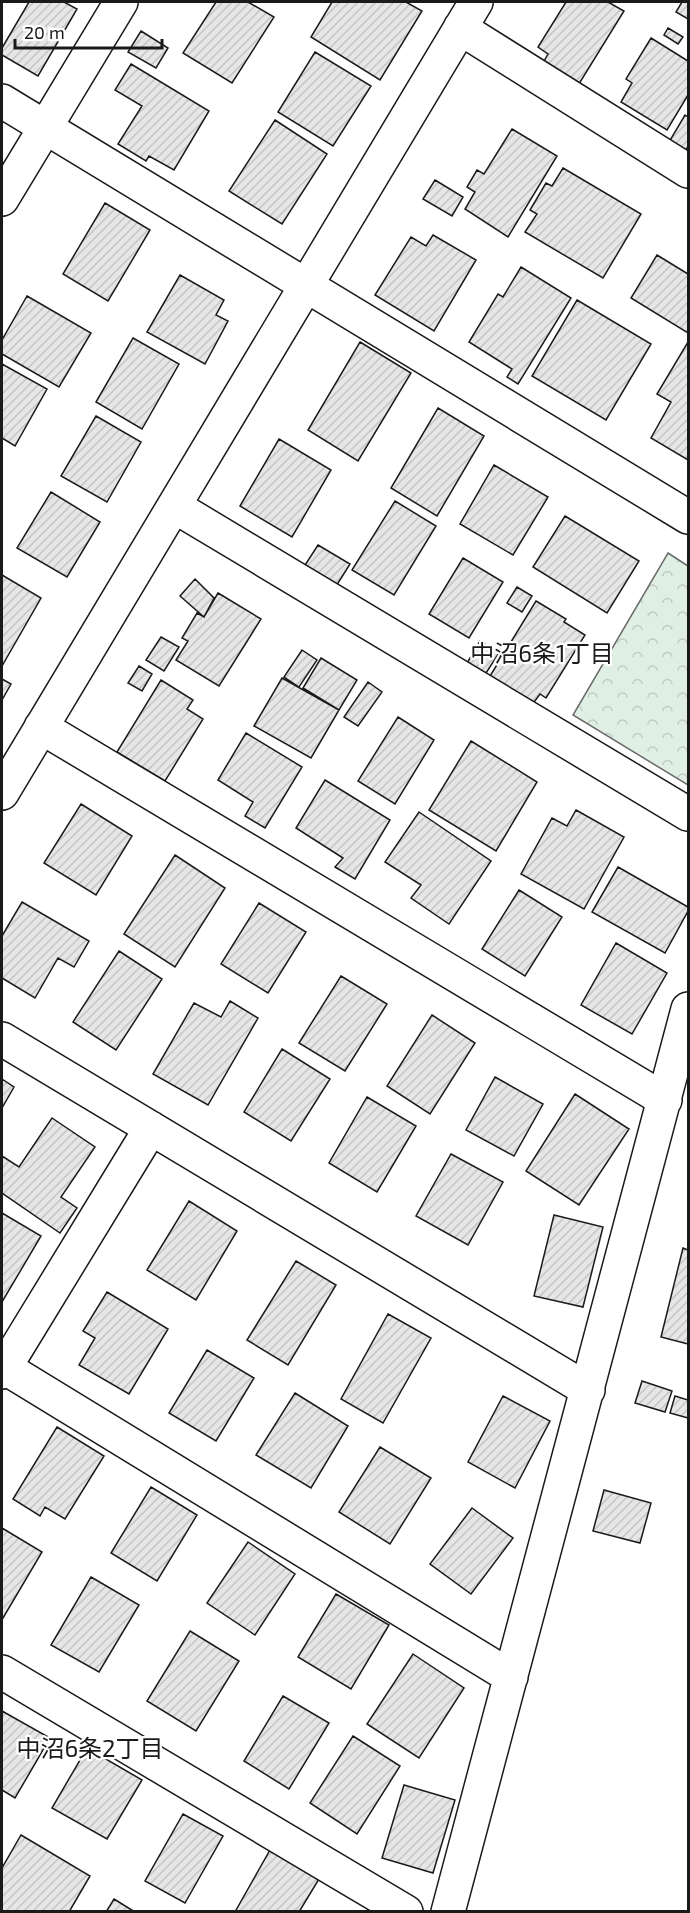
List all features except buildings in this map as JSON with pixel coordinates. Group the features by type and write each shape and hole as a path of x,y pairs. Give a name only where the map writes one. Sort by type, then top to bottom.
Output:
{"street":[{"path":"2,199 121,2"},
{"path":"2,793 468,15 688,171"},
{"path":"2,101 688,517"},
{"path":"174,506 688,814"},
{"path":"41,727 665,1100"},
{"path":"448,1911 688,1010"},
{"path":"2,1039 588,1390"},
{"path":"151,1128 3,1369 511,1677"},
{"path":"2,1672 406,1911"}],"green space":[{"path":"668,553 688,566 688,785 573,715"}],"district":[{"name":"中沼6条1丁目","path":"542,652"},
{"name":"中沼6条2丁目","path":"90,1747"}]}
